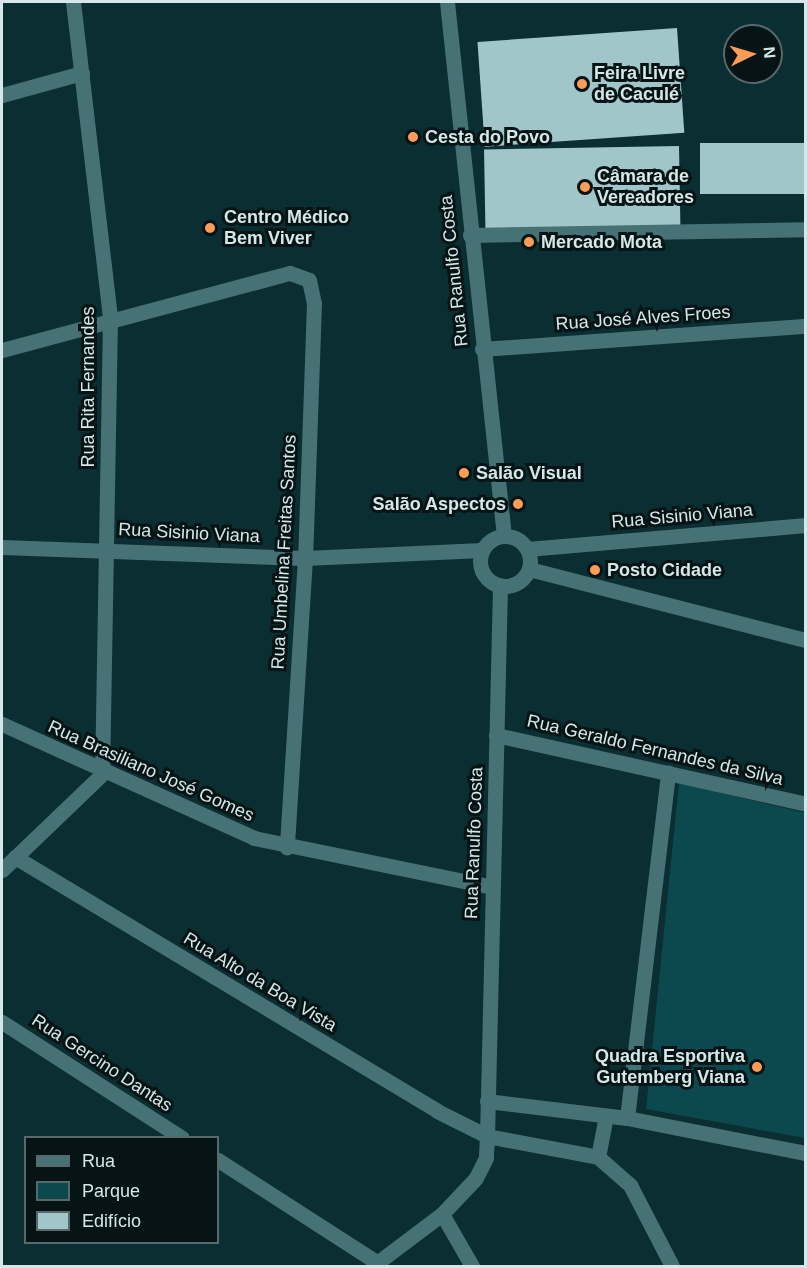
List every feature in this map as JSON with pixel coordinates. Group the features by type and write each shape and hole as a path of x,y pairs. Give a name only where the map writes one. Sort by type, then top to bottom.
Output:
{"street":[{"name":"Rua Rita Fernandes","path":"73,2 110,318 102,774"},
{"name":"Rua Ranulfo Costa","path":"447,2 482,349 504,536"},
{"path":"2,95 82,73"},
{"path":"470,235 806,229"},
{"name":"Rua Umbelina Freitas Santos","path":"110,318 290,273 309,280 314,303 305,558 287,847"},
{"path":"2,350 110,318"},
{"name":"Rua José Alves Froes","path":"482,349 806,326"},
{"name":"Rua Sisinio Viana","path":"526,549 806,525"},
{"path":"504,536 526,549 529,569 520,581 500,586 483,573 482,550 504,536"},
{"name":"Rua Sisinio Viana","path":"2,547 107,549 305,558 482,550"},
{"path":"529,569 806,640"},
{"name":"Rua Ranulfo Costa","path":"375,1264 441,1214 482,1169 487,1136 500,586"},
{"name":"Rua Brasiliano José Gomes","path":"2,724 102,774 228,830 287,847 492,886"},
{"name":"Rua Geraldo Fernandes da Silva","path":"496,735 806,804"},
{"path":"627,1118 668,772"},
{"path":"2,870 102,774"},
{"name":"Rua Alto da Boa Vista","path":"15,857 437,1111 487,1136 598,1157"},
{"name":"Rua Gercino Dantas","path":"2,1022 180,1136"},
{"path":"487,1101 627,1118 806,1153"},
{"path":"606,1116 598,1157 630,1185 672,1266"},
{"path":"219,1161 375,1264"},
{"path":"441,1214 472,1266"}],"green space":[{"path":"679,783 805,813 805,1138 646,1109"}],"building":[{"name":"Feira Livre de Caculé","path":"677,28 684,133 485,147 477,42"},
{"path":"700,143 806,143 806,194 700,194"},
{"name":"Câmara de Vereadores","path":"679,146 680,227 485,230 484,149"}],"place":[{"name":"Feira Livre de Caculé","path":"582,84"},
{"name":"Cesta do Povo","path":"413,137"},
{"name":"Câmara de Vereadores","path":"585,187"},
{"name":"Centro Médico Bem Viver","path":"210,228"},
{"name":"Mercado Mota","path":"529,242"},
{"name":"Salão Visual","path":"464,473"},
{"name":"Salão Aspectos","path":"518,504"},
{"name":"Posto Cidade","path":"595,570"},
{"name":"Quadra Esportiva Gutemberg Viana","path":"757,1067"}]}
